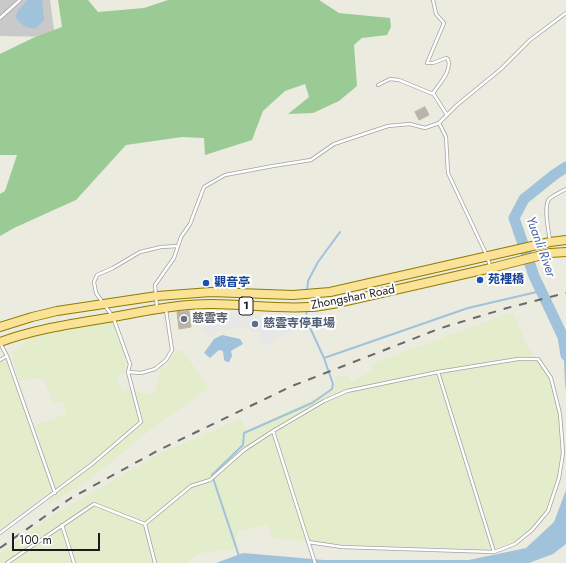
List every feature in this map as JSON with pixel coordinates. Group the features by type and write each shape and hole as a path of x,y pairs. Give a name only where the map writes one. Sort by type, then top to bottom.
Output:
{"main road":[{"name":"1","path":"487,256 550,242 566,240"},
{"name":"1","path":"491,268 550,253 566,252"},
{"name":"Zhongshan Road","path":"0,327 32,317 104,303 156,296 211,292 293,295 330,292 487,256"},
{"name":"Zhongshan Road","path":"0,342 23,333 59,325 113,317 157,308 212,304 310,307 333,304 491,268"},
{"path":"211,292 212,304"}],"lane":[{"path":"0,18 20,0"},
{"path":"433,0 436,14 444,23 426,63 433,63 446,58 450,64 446,74 433,94"},
{"path":"157,308 155,285 174,258 181,237 190,224 204,187 225,175 311,160 334,144 388,126 410,124 425,128 439,123 446,115 501,69 530,40 566,13"},
{"path":"378,85 390,79 399,80 433,94 446,115"},
{"path":"439,123 446,137 448,173 487,256 491,268"},
{"path":"550,242 547,204 549,199 566,189"},
{"path":"0,533 92,464 141,422 128,372 130,364 113,317 96,293 94,282 97,275 113,268 140,252 178,246"},
{"path":"128,372 141,373 155,369 166,360 172,350 166,307"},
{"path":"0,342 7,356 54,493"},
{"path":"0,360 7,356"},
{"path":"145,524 191,486 210,480 244,450 272,431 324,401 347,391 438,372 518,359 538,359 551,378 560,414 563,453 559,478 548,511 532,530 514,544 494,552 342,547 309,544"},
{"path":"438,372 494,552"},
{"path":"272,431 315,563"},
{"path":"7,563 94,504 145,524"},
{"path":"145,524 155,563"},
{"path":"62,525 74,563"}],"shaded area":[{"path":"0,0 50,0 55,37 0,36"},
{"name":"慈雲寺停車場","path":"205,307 214,307 214,310 259,316 258,320 274,321 275,313 301,315 306,327 273,339 273,343 260,346 259,333 250,331 249,327 217,331 213,337 208,337 207,333 204,333"}],"green space":[{"path":"58,0 88,0 98,12 144,8 168,0 319,0 339,13 390,18 391,27 387,35 362,38 354,45 357,86 339,101 313,113 288,114 309,97 305,84 285,91 263,111 252,140 205,155 204,138 182,137 126,145 76,200 14,228 0,236 0,194 5,191 17,155 0,155 0,54 35,37 62,27"},
{"path":"513,312 527,345 546,373 562,408 562,474 547,516 520,539 493,549 333,544 272,538 267,525 238,531 235,549 207,552 195,556 187,563 0,563 0,554 50,517 161,453 241,419 246,431 334,390 336,377 348,376 351,382 373,371 371,364"},
{"path":"116,319 126,361 124,374 117,376 122,392 130,390 153,395 163,365 166,367 175,352 182,350 209,388 155,426 92,478 49,504 48,493 0,529 0,362 6,360 30,427 66,414 63,401 54,404 43,378 19,380 11,352 23,346 26,339 45,333"}],"water":[{"path":"27,0 42,0 44,20 35,29 24,26 16,18 18,10"},
{"path":"222,335 240,339 243,344 231,351 232,356 229,362 224,360 223,351 219,350 210,358 204,353 214,339"},
{"path":"563,337 566,347 566,391 565,384"},
{"path":"566,490 566,544 553,554 529,563 216,563 243,553 324,560 469,560 526,548 554,522"}],"building":[{"path":"425,107 429,115 419,120 415,112"},
{"name":"慈雲寺","path":"189,311 191,327 179,329 177,312"}],"waterway":[{"name":"Yuanli River","path":"566,167 524,199 514,218 534,276 563,337 566,355"},
{"path":"307,293 308,281 318,262 340,232"},
{"path":"307,309 306,319 324,358 468,308 541,291"},
{"path":"239,556 212,475 243,445 244,433 312,403 332,389 333,384 324,358"}],"railway":[{"path":"0,548 71,498 159,450 292,386 441,328 507,308 566,293"}],"place":[{"name":"苑裡橋","path":"480,280"},
{"name":"觀音亭","path":"206,283"},
{"name":"慈雲寺","path":"184,319"},
{"name":"慈雲寺停車場","path":"255,324"}]}
